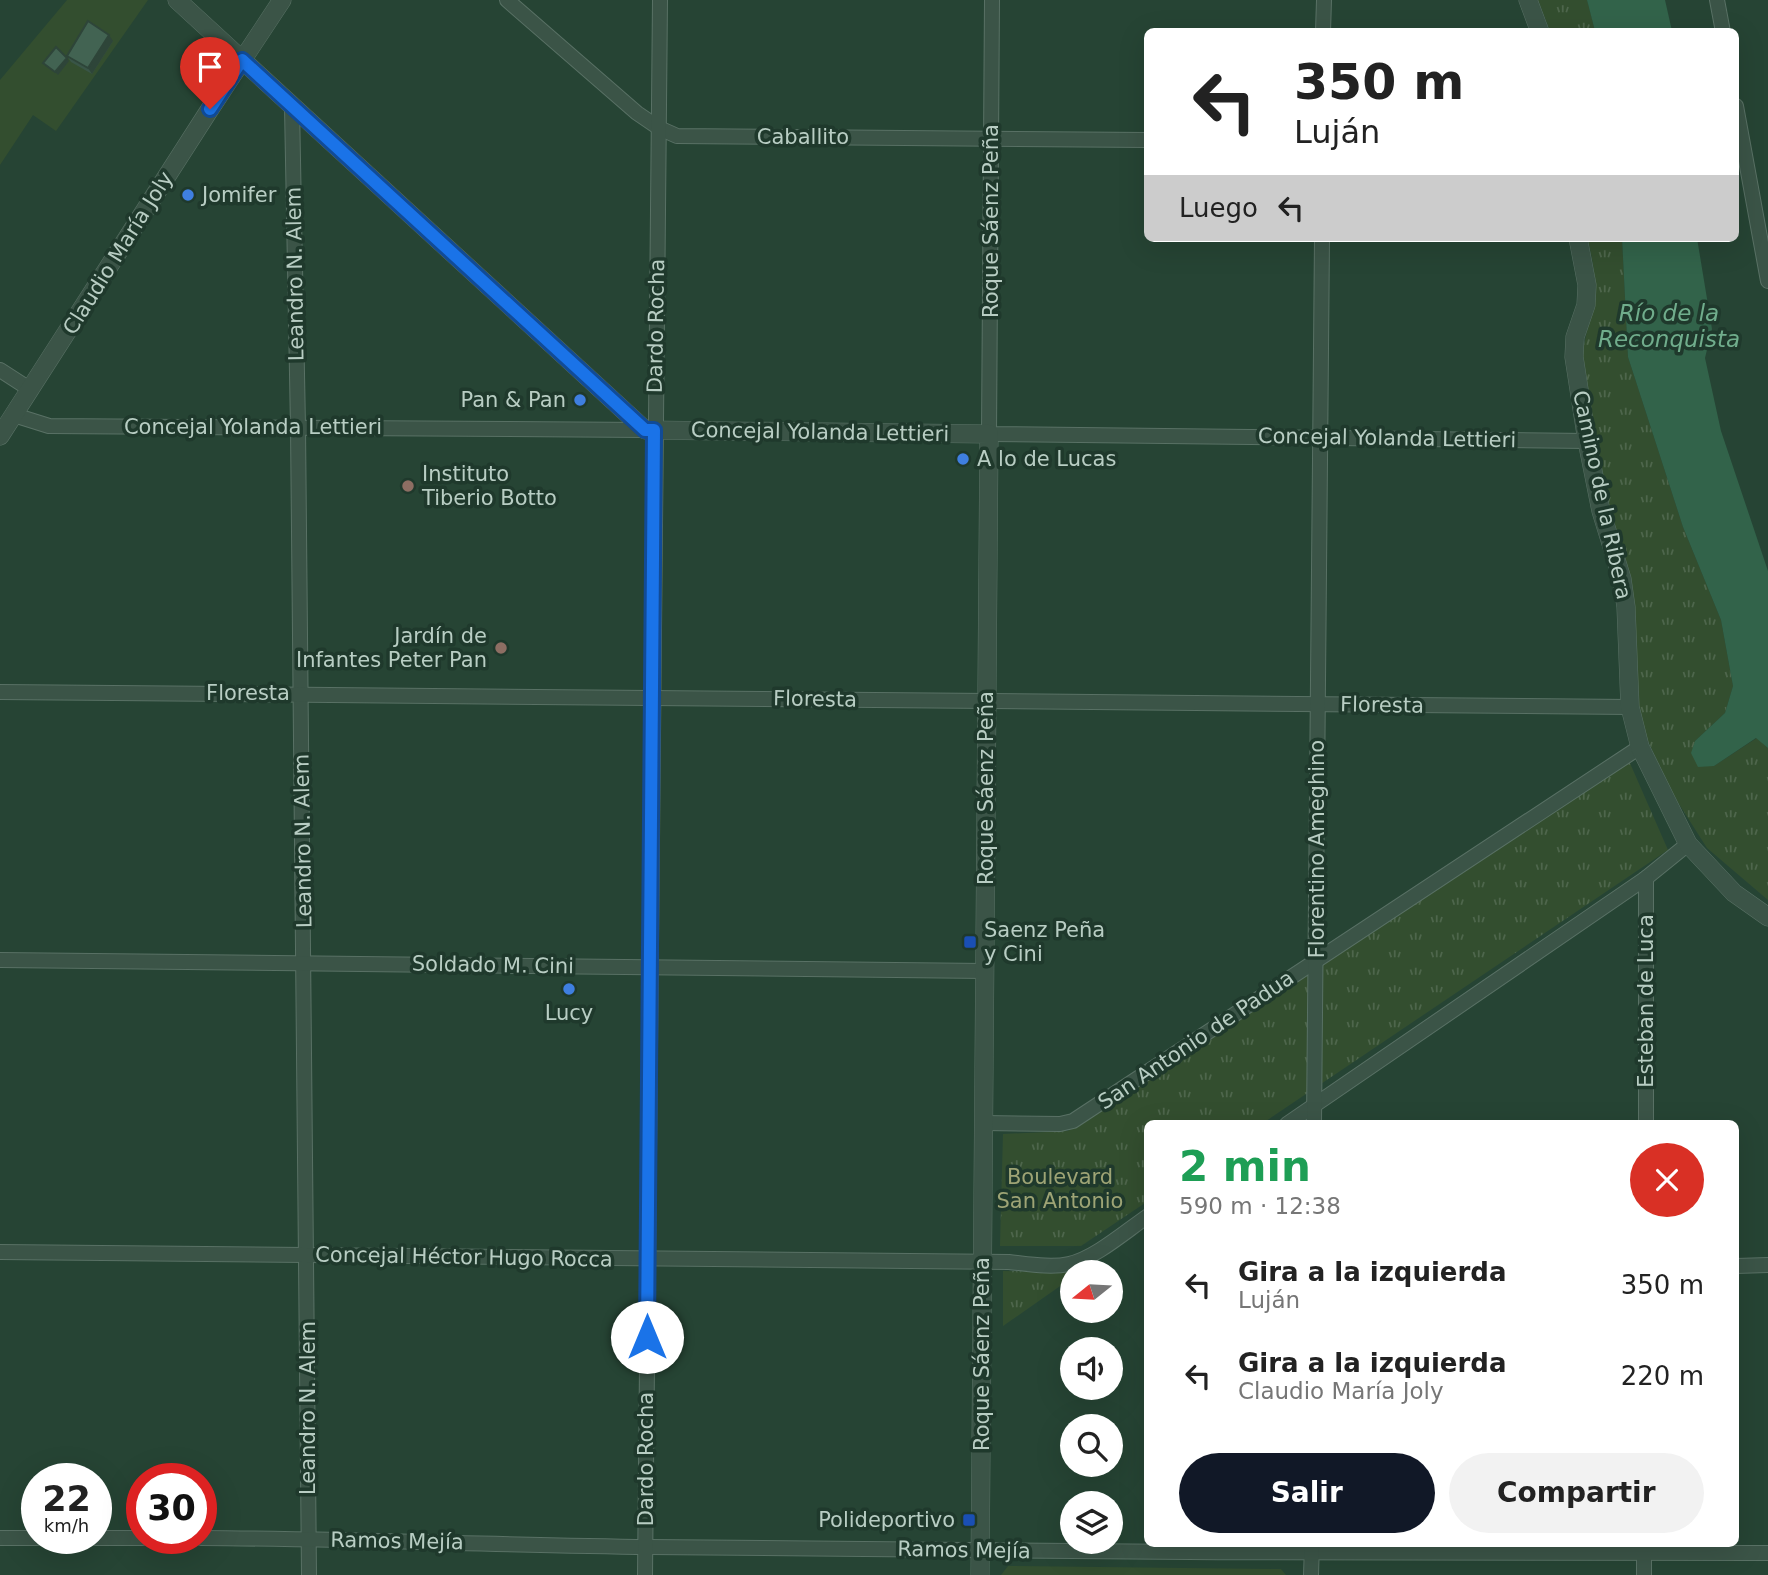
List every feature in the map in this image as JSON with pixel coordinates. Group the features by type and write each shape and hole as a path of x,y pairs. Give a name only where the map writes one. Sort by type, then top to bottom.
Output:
{"street":[{"path":"177,0 650,430"},
{"name":"Claudio María Joly","path":"0,436 282,0"},
{"name":"Caballito","path":"507,0 637,113 677,136 1144,140"},
{"name":"Dardo Rocha","path":"645,1575 652,697 650,430 660,0"},
{"name":"Roque Sáenz Peña","path":"980,1575 992,0"},
{"path":"1323,28 1324,0"},
{"path":"1528,0 1538,28"},
{"path":"1717,0 1722,28"},
{"name":"Leandro N. Alem","path":"292,107 298,427 309,1575"},
{"path":"1739,120 1762,224 1768,281"},
{"name":"Florentino Ameghino","path":"1314,1120 1322,242"},
{"name":"Camino de la Ribera","path":"1579,242 1587,285 1586,305 1575,337 1574,357 1601,511 1622,579 1626,607 1630,707 1640,747 1688,844 1734,893 1768,917"},
{"path":"0,370 31,390"},
{"name":"Concejal Yolanda Lettieri","path":"13,415 48,426 1587,441"},
{"name":"Floresta","path":"0,692 1630,707"},
{"name":"San Antonio de Padua","path":"984,1123 1060,1124 1073,1121 1640,747"},
{"path":"1293,1120 1646,878 1688,844"},
{"name":"Esteban de Luca","path":"1646,878 1646,1120"},
{"name":"Soldado M. Cini","path":"0,960 985,971"},
{"name":"Concejal Héctor Hugo Rocca","path":"0,1252 983,1262 1054,1265 1070,1264 1086,1258 1144,1219"},
{"path":"1739,1266 1768,1265"},
{"path":"0,1538 21,1538"},
{"name":"Ramos Mejía","path":"217,1538 645,1547 980,1550 1644,1548 1768,1553"},
{"path":"1644,1548 1644,1575"},
{"path":"1311,1575 1312,1549"}],"green space":[{"path":"67,0 148,0 56,131 33,115 0,165 0,80"},
{"path":"1538,0 1587,0 1594,28 1549,28"},
{"path":"1589,242 1622,242 1628,357 1683,527 1721,620 1733,686 1725,713 1695,741 1714,766 1757,738 1768,748 1768,900 1707,848 1672,793 1643,730 1581,362 1594,291 1594,270"},
{"name":"Boulevard San Antonio","path":"1629,761 1668,850 1267,1120 1144,1120 1144,1204 1081,1246 1000,1246 1003,1134 1068,1131"},
{"path":"1003,1271 1060,1272 1060,1286 1003,1326"},
{"path":"1008,1566 1281,1569 1286,1575 1001,1575"}],"water":[{"path":"1587,0 1665,0 1671,28 1594,28"},
{"name":"Río de la Reconquista","path":"1622,242 1698,242 1712,329 1705,358 1721,431 1768,571 1768,748 1756,738 1714,766 1698,767 1691,753 1695,741 1725,713 1733,686 1721,620 1683,527 1628,357"}],"building":[{"path":"88,21 109,35 88,68 67,56"},
{"path":"56,47 67,58 55,72 43,63"}],"place":[{"name":"Jomifer","path":"188,195"},
{"name":"Pan & Pan","path":"580,400"},
{"name":"A lo de Lucas","path":"963,459"},
{"name":"Instituto Tiberio Botto","path":"408,486"},
{"name":"Jardín de Infantes Peter Pan","path":"501,648"},
{"name":"Saenz Peña y Cini","path":"970,942"},
{"name":"Lucy","path":"569,989"},
{"name":"Polideportivo","path":"969,1520"}],"route":[{"path":"210,109 242,60 645,430 654,430 647,1337"}]}
